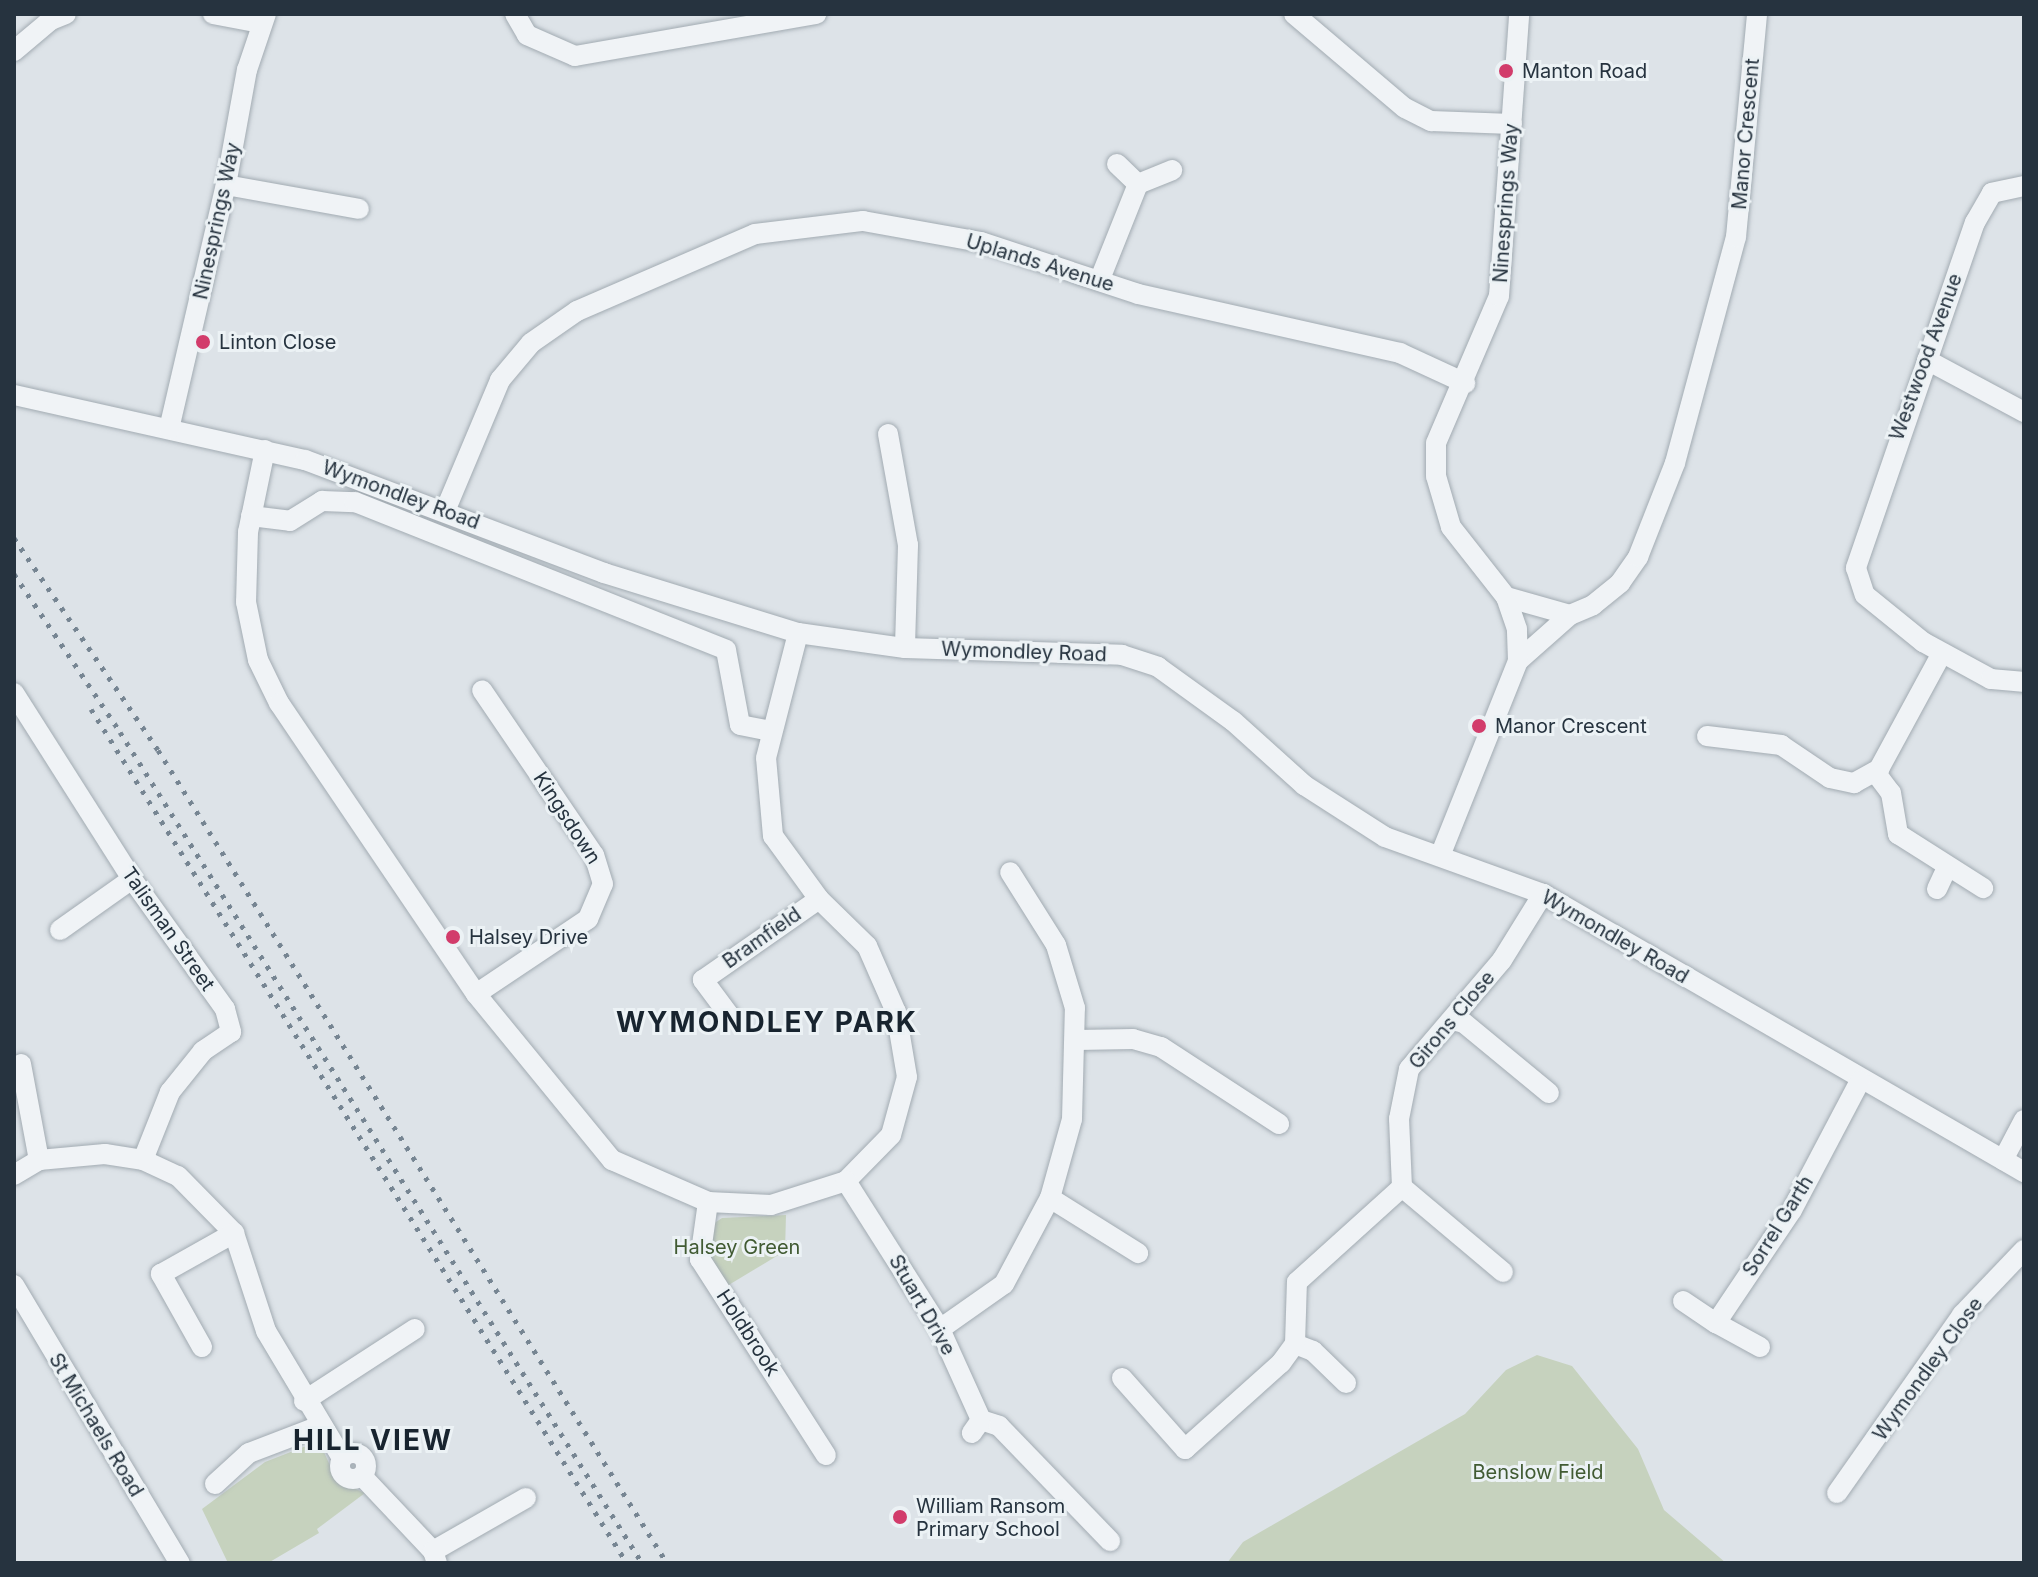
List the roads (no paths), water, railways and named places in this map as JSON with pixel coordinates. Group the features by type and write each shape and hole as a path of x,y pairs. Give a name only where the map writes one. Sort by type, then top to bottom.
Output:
{"street":[{"path":"14,51 51,20 66,14"},
{"path":"213,14 264,19"},
{"path":"515,14 527,35 543,46 594,56 816,14"},
{"path":"1294,14 1405,108 1431,121 1512,124"},
{"name":"Ninesprings Way","path":"1440,856 1518,661 1517,629 1506,597 1451,527 1440,503 1436,443 1465,383 1499,296 1519,14"},
{"name":"Manor Crescent","path":"1518,661 1570,615 1593,605 1620,583 1638,557 1675,463 1736,237 1757,14"},
{"name":"Ninesprings Way","path":"169,429 226,185 247,70 264,19"},
{"path":"1117,164 1138,184"},
{"path":"1100,279 1138,184 1172,170"},
{"path":"226,185 359,209"},
{"name":"Westwood Avenue","path":"1942,653 1865,595 1856,568 1975,222 1992,193 2024,186"},
{"name":"Uplands Avenue","path":"445,511 500,380 531,343 577,311 755,234 863,221 981,242 1138,294 1400,353 1465,383"},
{"path":"1927,360 2024,412"},
{"name":"Wymondley Road","path":"14,395 265,450 445,511 604,573 798,633 905,648 1122,655 1158,667 1343,812 1385,837 1543,894 1860,1081 2024,1172"},
{"path":"888,434 908,545 905,648"},
{"path":"265,450 251,516 246,602 266,678 476,994 612,1160 708,1202 771,1205 846,1181 891,1135 907,1077 896,1012 867,946 819,899 773,836 766,758 798,633"},
{"name":"Wymondley Road","path":"251,516 290,521 322,501 355,502 726,650 740,725 771,731"},
{"path":"1506,597 1570,615"},
{"path":"1707,736 1781,745 1830,778 1854,783 1875,772 1942,653 1991,679 2024,682"},
{"name":"Kingsdown","path":"476,994 588,919 603,884 594,855 482,690"},
{"name":"Talisman Street","path":"15,698 132,879 225,1009 231,1032 203,1051 170,1092 143,1160"},
{"path":"1875,772 1891,793 1898,834 1947,868 1983,888"},
{"path":"1937,889 1947,868"},
{"path":"940,1329 1004,1284 1050,1198 1072,1119 1077,1040 1075,1008 1056,945 1010,872"},
{"path":"60,930 132,879"},
{"name":"Girons Close","path":"1402,1187 1403,1082 1502,960 1543,894"},
{"name":"Bramfield","path":"729,1015 703,980 819,899"},
{"path":"1452,1020 1464,1023 1549,1093"},
{"path":"1077,1040 1133,1039 1161,1047 1279,1124"},
{"path":"21,1064 39,1160"},
{"name":"Sorrel Garth","path":"1716,1323 1792,1210 1860,1081"},
{"path":"2003,1160 2024,1120"},
{"path":"14,1175 39,1160 105,1154 143,1160 178,1176 234,1233 266,1331 304,1401 342,1458 362,1456 362,1476 435,1557 526,1498"},
{"name":"Stuart Drive","path":"846,1181 940,1329 976,1427 999,1426 1110,1541"},
{"path":"1122,1378 1185,1449 1281,1363 1295,1344 1297,1282 1402,1187 1503,1272"},
{"path":"1050,1198 1138,1253"},
{"name":"Holdbrook","path":"708,1202 700,1259 826,1455"},
{"path":"202,1347 161,1274 234,1233"},
{"name":"Wymondley Close","path":"1837,1493 1962,1315 2024,1250"},
{"name":"St Michaels Road","path":"14,1285 172,1560"},
{"path":"1683,1301 1760,1347"},
{"path":"304,1401 415,1329"},
{"path":"1295,1344 1313,1351 1346,1383"},
{"path":"215,1484 249,1453 322,1425"}],"railway":[{"path":"14,538 158,750 667,1563"},
{"path":"14,574 120,732 642,1563"},
{"path":"91,709 627,1563"}],"place":[{"name":"Manton Road","path":"1506,71"},
{"name":"Linton Close","path":"203,342"},
{"name":"Manor Crescent","path":"1479,726"},
{"name":"Halsey Drive","path":"453,937"},
{"name":"William Ransom Primary School","path":"900,1517"}],"district":[{"name":"WYMONDLEY PARK","path":"767,1022"},
{"name":"HILL VIEW","path":"373,1440"}],"park label":[{"name":"Halsey Green","path":"737,1247"},
{"name":"Benslow Field","path":"1538,1472"}]}
